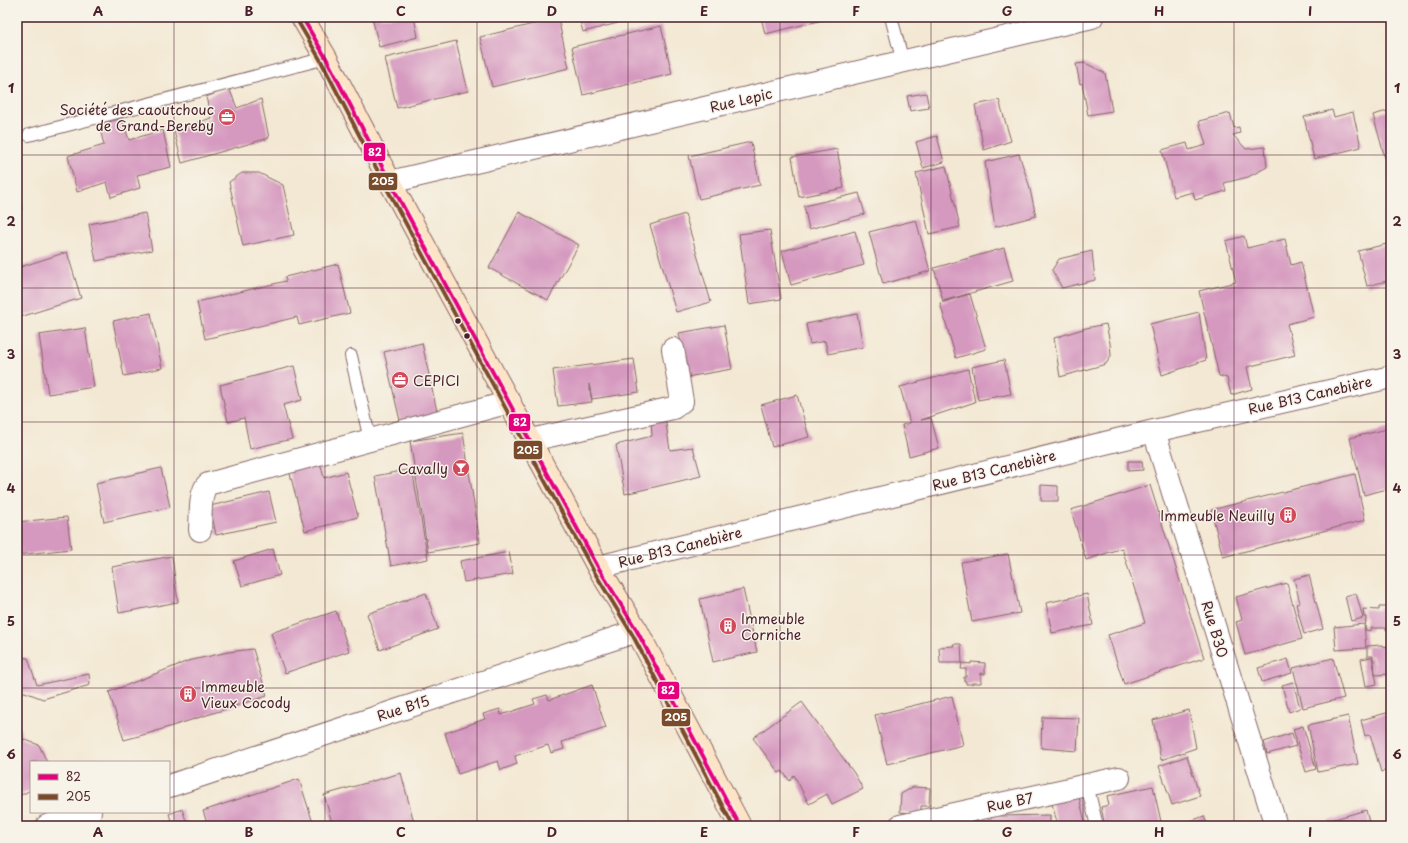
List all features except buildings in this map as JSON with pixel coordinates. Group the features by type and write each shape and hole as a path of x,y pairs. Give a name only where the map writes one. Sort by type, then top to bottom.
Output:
{"street":[{"path":"302,17 326,58 390,182 531,440 598,567 636,631 740,826"},
{"name":"Rue Lepic","path":"390,182 1092,17"},
{"path":"531,440 673,408 682,401 673,348"},
{"name":"Rue B13 Canebière","path":"598,567 1154,431 1391,377"},
{"path":"200,530 202,494 208,484 510,402"},
{"name":"Rue B30","path":"1154,431 1276,826"},
{"name":"Rue B15","path":"170,786 636,631"},
{"name":"Rue B7","path":"900,826 1120,778"},
{"path":"48,826 87,813"}],"lane":[{"path":"891,17 903,62"},
{"path":"29,135 326,58"},
{"path":"351,356 370,440"},
{"path":"1087,785 1097,826"}],"transit line":[{"name":"82","path":"302,17 326,58 390,182 598,567 637,631 740,826"},
{"name":"205","path":"297,20 321,61 385,185 593,570 632,634 733,826"}],"place":[{"name":"Société des caoutchouc de Grand-Bereby","path":"227,117"},
{"name":"CEPICI","path":"400,380"},
{"name":"Cavally","path":"461,468"},
{"name":"Immeuble Neuilly","path":"1288,515"},
{"name":"Immeuble Corniche","path":"728,626"},
{"name":"Immeuble Vieux Cocody","path":"188,694"}]}
